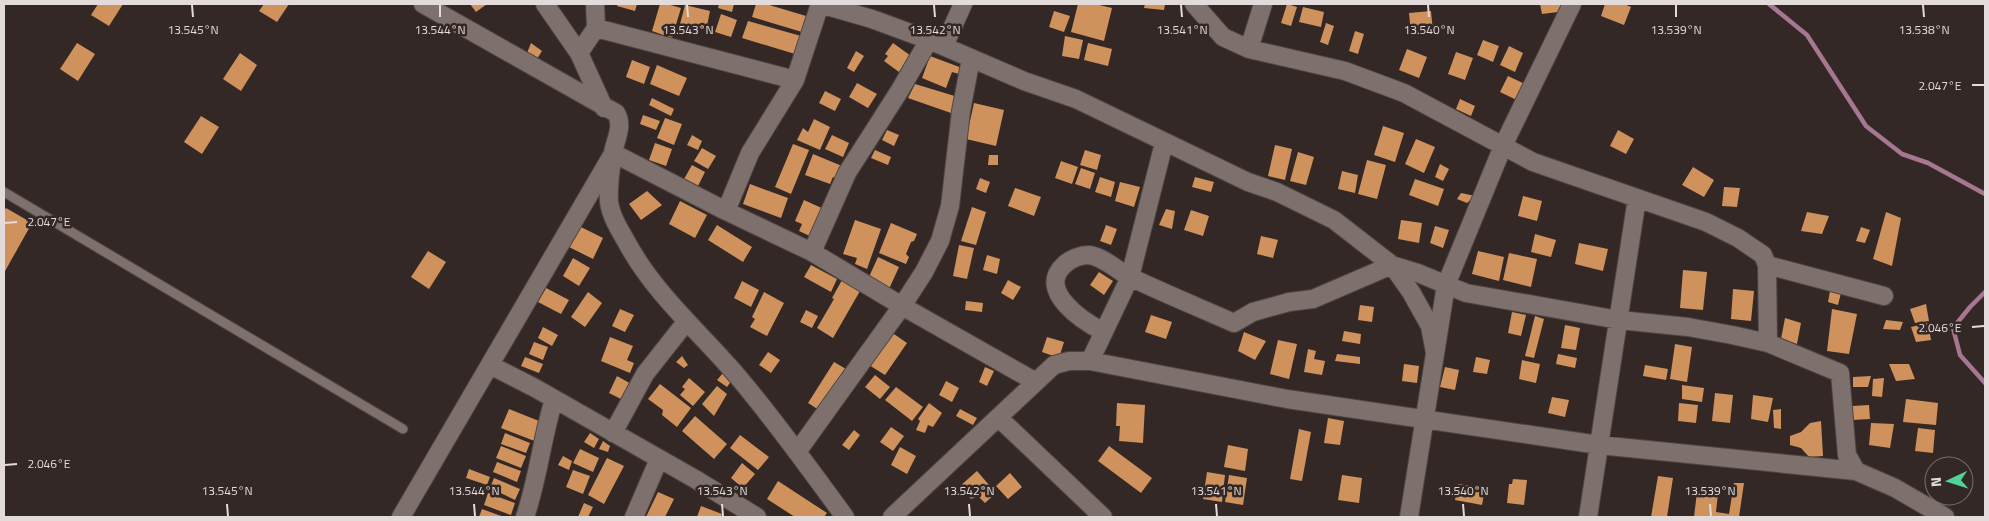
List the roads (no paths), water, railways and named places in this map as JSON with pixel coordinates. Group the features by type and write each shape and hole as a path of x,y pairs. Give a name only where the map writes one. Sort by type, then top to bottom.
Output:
{"street":[{"path":"423,4 604,108 614,111 618,117 619,131 613,153 609,202 612,214 627,243 651,279 686,322 738,377 845,517"},
{"path":"545,4 579,53 604,108"},
{"path":"579,53 596,28 595,4"},
{"path":"726,212 750,153 795,80 820,4 872,19 937,43 1024,81 1076,99 1164,143 1248,182 1276,192 1334,220 1392,265 1411,292 1430,326 1435,352"},
{"path":"812,252 847,173 900,90 937,43 963,4"},
{"path":"1194,4 1223,37 1249,49 1345,71 1404,93 1542,165 1706,222 1738,238 1763,255 1767,265 1768,343"},
{"path":"1249,49 1263,4"},
{"path":"1409,517 1446,285 1503,146 1572,4"},
{"path":"596,28 795,80"},
{"path":"797,452 902,306 924,272 943,232 950,206 961,111 971,58"},
{"path":"1090,361 1130,277 1164,143"},
{"path":"613,153 726,212 812,252 902,306 1036,382"},
{"path":"401,517 613,153"},
{"path":"1588,517 1637,198"},
{"path":"1104,332 1085,322 1066,306 1056,287 1057,276 1062,266 1079,257 1088,255 1100,258 1130,277 1234,323 1253,312 1289,302 1313,299 1392,265 1418,273 1466,293 1619,320 1688,327 1768,343 1840,373 1847,454 1856,471"},
{"path":"1767,265 1884,296"},
{"path":"613,433 645,374 686,322"},
{"path":"892,517 1054,365 1069,361 1090,361 1287,399 1599,445 1856,471 1895,488 1928,512 1945,517"},
{"path":"490,365 659,458 747,515"},
{"path":"525,517 533,493 554,399"},
{"path":"999,418 1103,517"},
{"path":"634,517 659,458"}],"lane":[{"path":"4,192 402,429"}],"waterway":[{"path":"1769,4 1807,35 1866,126 1902,154 1928,163 1985,194"},
{"path":"1985,292 1953,328 1960,355 1985,383"}]}
